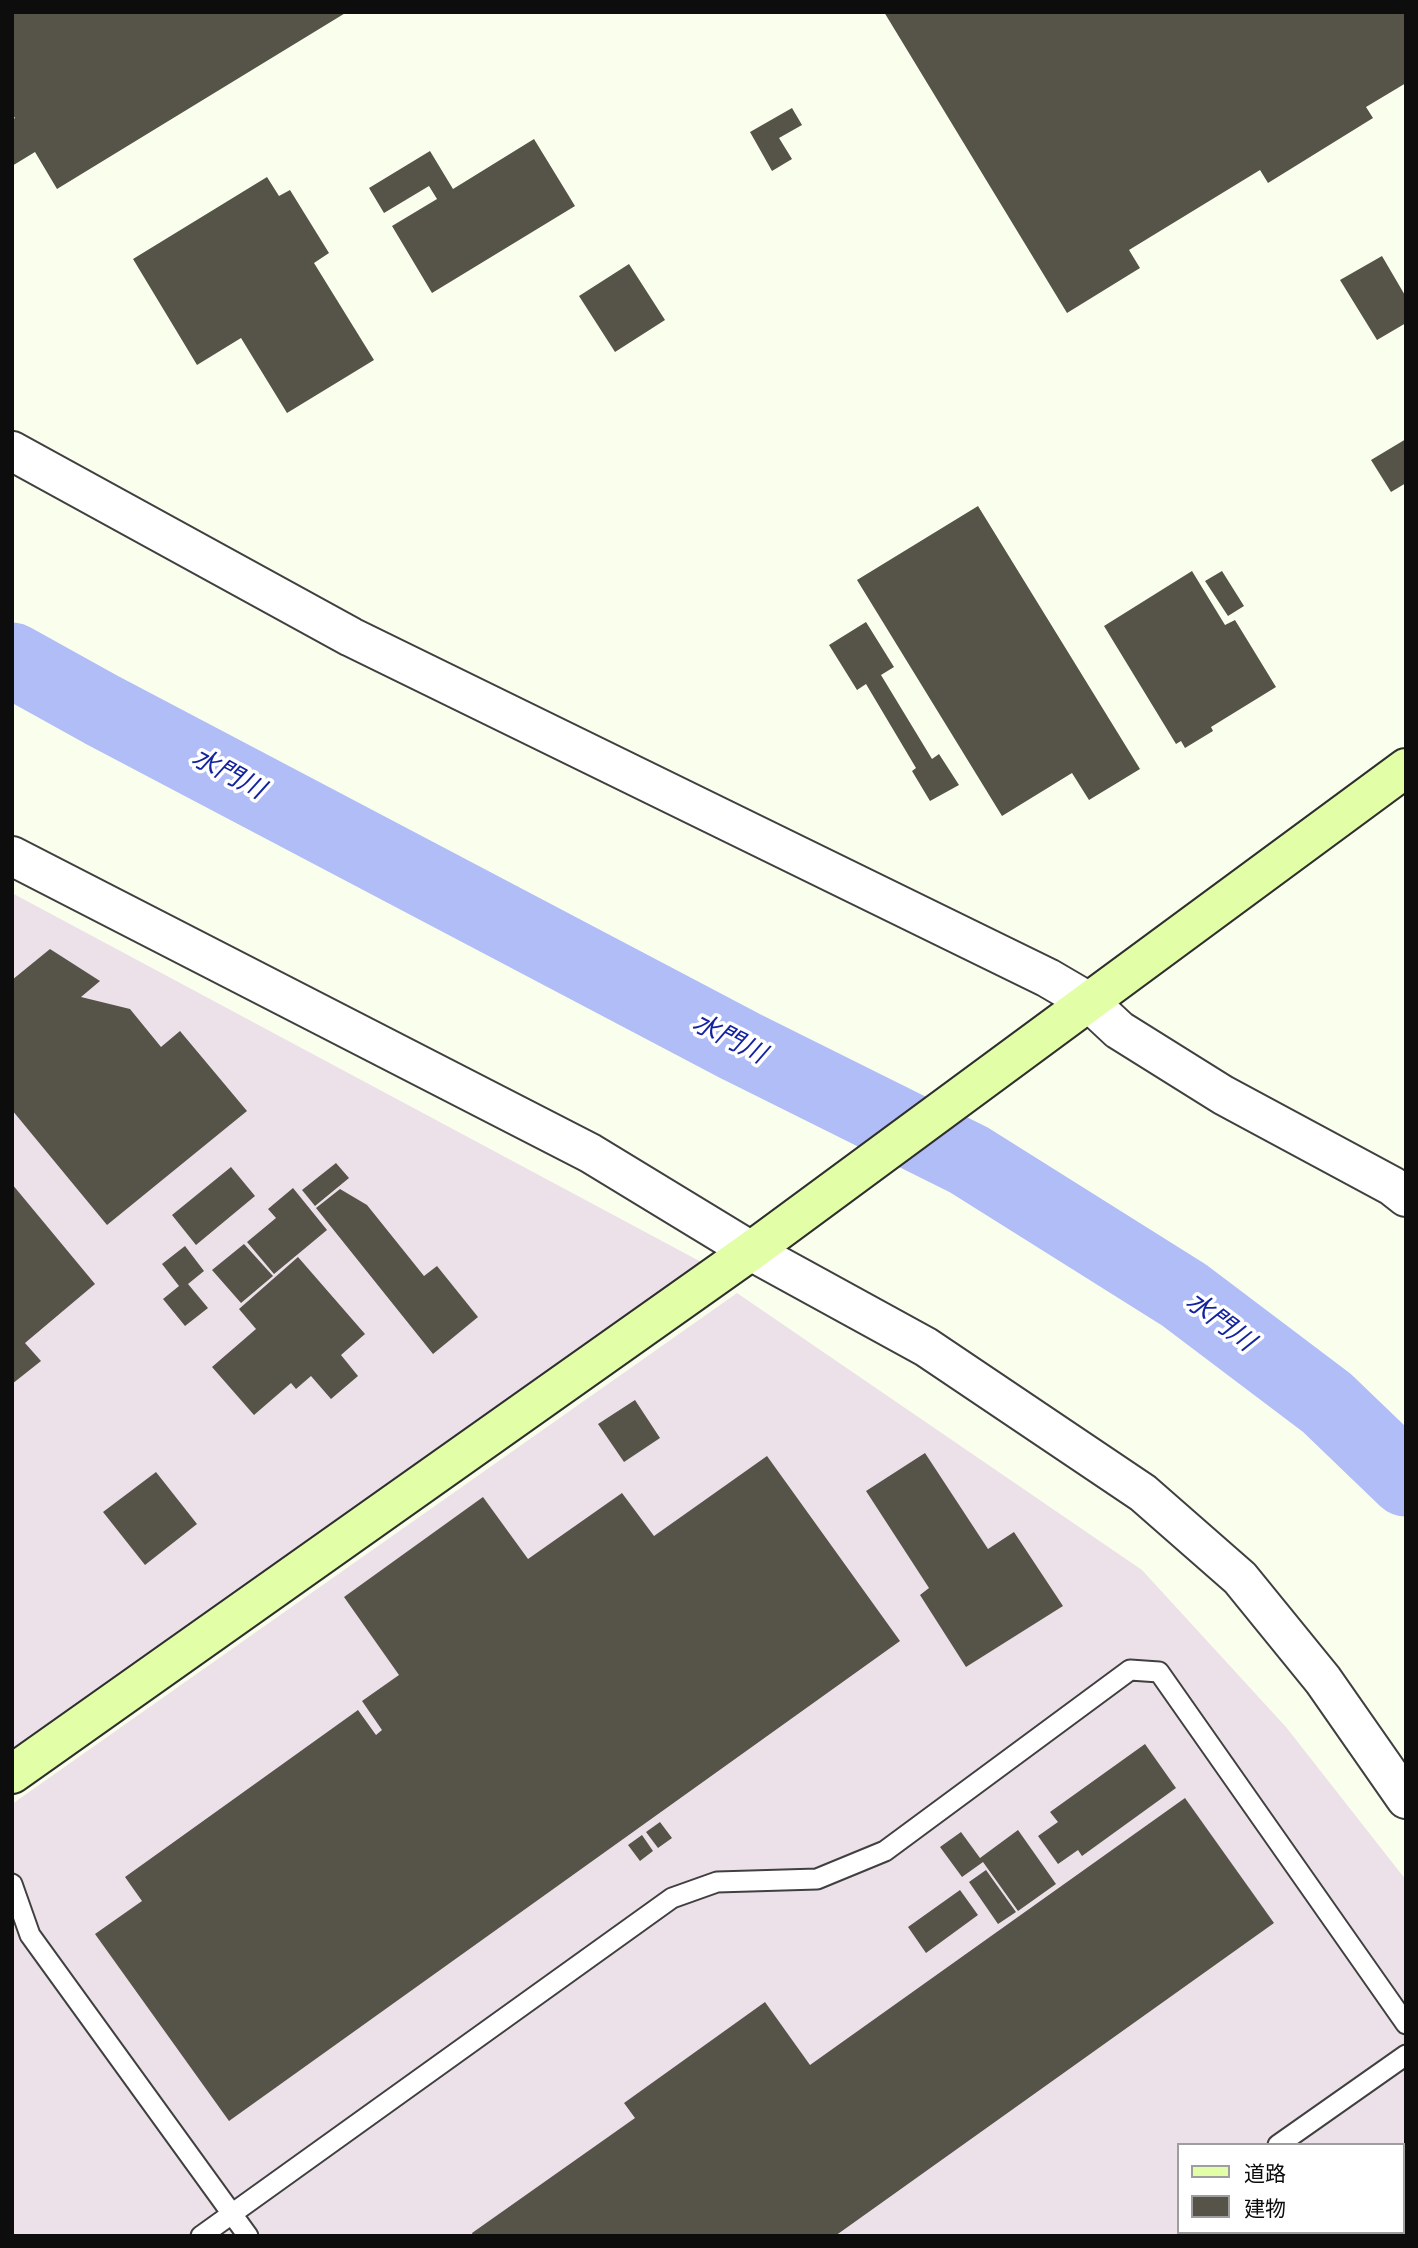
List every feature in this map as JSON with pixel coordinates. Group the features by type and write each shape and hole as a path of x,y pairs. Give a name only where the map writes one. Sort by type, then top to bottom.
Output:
{"street":[{"path":"12,451 351,637 1048,978 1075,1012 1119,1030 1223,1095 1392,1186 1406,1197"},
{"path":"12,1774 783,1228 1406,768"},
{"path":"12,856 590,1153 751,1251 926,1347 1143,1493 1240,1578 1323,1680 1406,1799"}],"lane":[{"path":"201,2236 673,1898 717,1882 817,1880 885,1850 1130,1670 1159,1672 1406,2024"},
{"path":"12,1884 30,1935 248,2236"},
{"path":"1281,2143 1406,2055"}],"shaded area":[{"path":"12,893 705,1264 12,1754"},
{"path":"737,1293 1142,1570 1286,1727 1406,1880 1406,2236 12,2236 12,1804"}],"building":[{"path":"12,12 347,12 57,189 35,152 12,166 12,120 15,118 12,114"},
{"path":"884,12 1406,12 1406,83 1366,107 1373,118 1268,183 1260,170 1129,250 1140,268 1067,313"},
{"path":"792,108 802,125 779,138 792,159 772,171 750,132"},
{"path":"534,139 575,206 432,293 392,226 437,199 429,186 384,213 369,188 430,151 453,189"},
{"path":"267,177 279,196 290,190 329,253 314,263 374,360 287,413 241,338 197,365 133,259"},
{"path":"1382,256 1406,297 1406,323 1377,340 1340,280"},
{"path":"629,264 665,320 615,352 579,296"},
{"path":"1406,439 1406,483 1391,492 1371,460"},
{"path":"978,506 1140,769 1089,800 1072,773 1002,816 857,580"},
{"path":"1192,571 1225,625 1235,620 1276,687 1211,727 1213,731 1185,748 1181,741 1176,744 1104,626"},
{"path":"1222,571 1244,606 1228,616 1205,581"},
{"path":"866,622 894,667 881,675 932,759 939,754 959,785 930,801 912,771 916,768 866,684 857,690 829,645"},
{"path":"50,949 100,981 81,997 130,1009 161,1047 180,1031 247,1111 107,1225 12,1110 12,980"},
{"path":"336,1163 349,1178 315,1206 302,1190"},
{"path":"231,1167 255,1196 196,1245 172,1215"},
{"path":"12,1184 95,1284 25,1343 41,1361 12,1384"},
{"path":"293,1188 327,1230 274,1274 247,1242 276,1218 268,1209"},
{"path":"340,1189 367,1205 424,1276 437,1266 478,1317 433,1354 316,1208"},
{"path":"244,1244 273,1276 241,1303 212,1270"},
{"path":"185,1246 204,1271 188,1284 208,1308 185,1326 163,1299 179,1286 162,1264"},
{"path":"298,1257 365,1334 341,1355 358,1376 331,1399 311,1376 296,1389 291,1383 254,1415 212,1367 256,1329 239,1309"},
{"path":"635,1400 660,1438 624,1462 598,1424"},
{"path":"925,1453 988,1549 1014,1532 1063,1606 966,1667 920,1595 929,1588 866,1491"},
{"path":"767,1456 900,1641 229,2121 95,1934 142,1901 125,1877 358,1710 376,1735 382,1730 362,1701 399,1675 344,1597 483,1497 528,1559 622,1493 654,1536"},
{"path":"156,1472 197,1524 145,1565 103,1512"},
{"path":"1145,1744 1176,1788 1082,1856 1078,1850 1058,1864 1038,1836 1058,1822 1050,1812"},
{"path":"1185,1798 1274,1923 835,2236 473,2236 472,2233 635,2118 624,2103 765,2002 810,2065"},
{"path":"660,1822 672,1838 658,1848 646,1832"},
{"path":"1018,1830 1056,1884 1018,1911 983,1862 962,1877 940,1847 961,1832 980,1858"},
{"path":"642,1835 653,1851 640,1861 628,1845"},
{"path":"986,1870 1016,1912 998,1924 969,1882"},
{"path":"960,1890 978,1915 926,1953 908,1927"}],"waterway":[{"name":"水門川","path":"12,660 740,1046 969,1160 1184,1295 1327,1403 1406,1479"}]}
